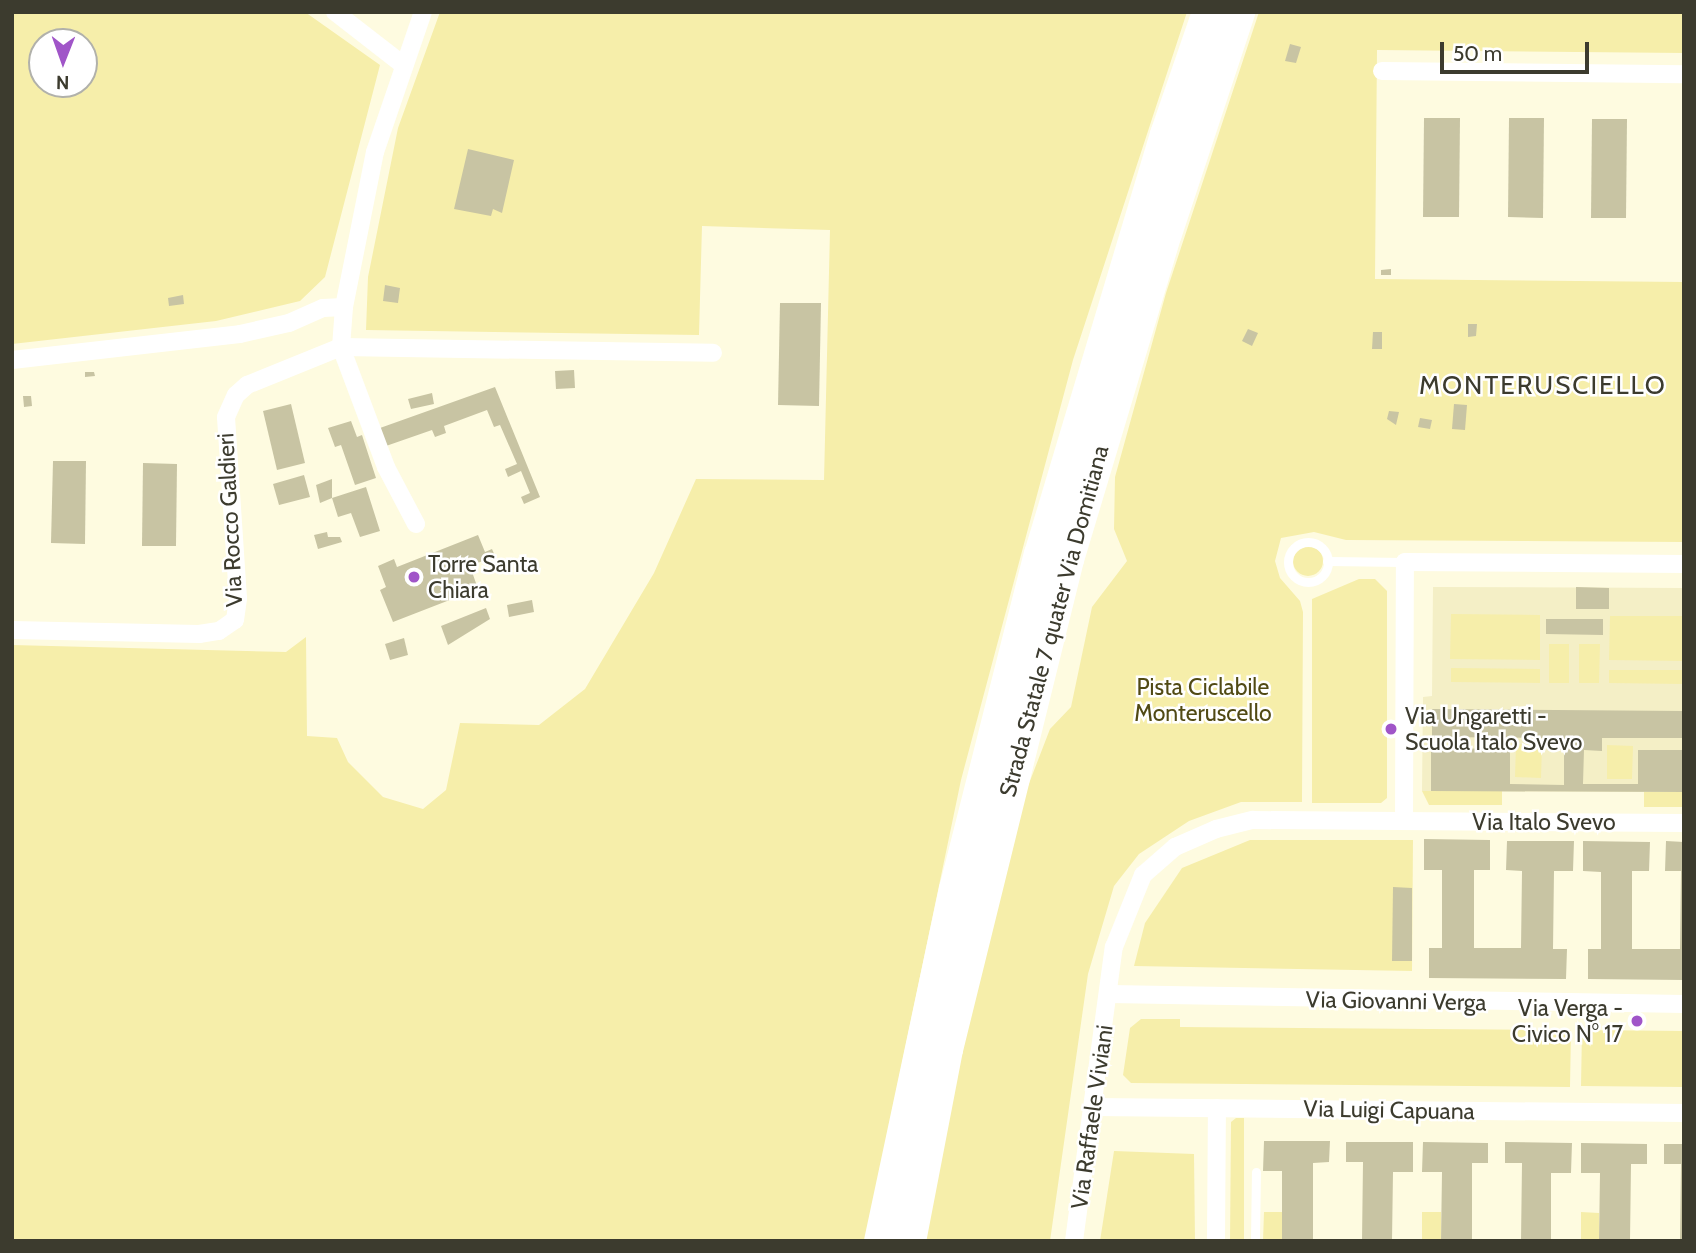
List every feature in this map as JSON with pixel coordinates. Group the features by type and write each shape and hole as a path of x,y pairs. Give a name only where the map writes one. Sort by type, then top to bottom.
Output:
{"highway":[{"name":"Strada Statale 7 quater Via Domitiana","path":"880,1241 955,889 1033,580 1166,134 1208,12"},
{"name":"Strada Statale 7 quater Via Domitiana","path":"909,1241 946,1049 1067,559 1165,233 1238,12"}],"street":[{"path":"335,12 402,64"},
{"path":"416,524 386,467 341,347 344,307 375,152 402,64 423,12"},
{"path":"1382,71 1684,74"},
{"path":"12,360 240,334 289,323 324,308 344,307"},
{"path":"341,347 713,354"},
{"name":"Via Rocco Galdieri","path":"12,630 199,634 228,626 238,609 224,429 230,406 236,395 260,378 341,347"},
{"path":"1404,821 1405,562 1684,564"},
{"name":"Via Italo Svevo","path":"1109,994 1114,947 1126,912 1143,876 1175,847 1216,829 1253,820 1684,823"},
{"name":"Via Giovanni Verga","path":"1109,994 1684,1004"},
{"name":"Via Raffaele Viviani","path":"1074,1241 1109,994"},
{"name":"Via Luigi Capuana","path":"1093,1107 1684,1113"},
{"path":"1216,1241 1217,1108"}],"lane":[{"path":"1305,542 1318,545 1327,561 1324,573 1313,580 1295,577 1288,566 1290,553 1305,542"},
{"path":"1327,561 1405,562"},
{"path":"1255,1241 1256,1172"}],"shaded area":[{"path":"1433,587 1684,588 1684,792 1422,791 1423,697 1432,696"}],"green space":[{"path":"12,12 305,12 380,65 325,277 300,301 216,321 12,344"},
{"path":"440,12 1187,12 1073,360 961,780 865,1241 12,1241 12,645 286,652 306,637 307,736 337,738 348,762 383,797 423,809 446,790 460,723 539,725 585,689 654,573 696,479 824,480 830,230 702,226 699,335 366,330 368,277 398,128"},
{"name":"Pista Ciclabile Monteruscello","path":"1259,12 1684,12 1684,53 1377,50 1375,279 1684,282 1684,542 1346,540 1314,532 1281,538 1275,561 1280,578 1300,601 1303,612 1302,802 1241,802 1189,821 1139,854 1114,886 1088,974 1050,1241 925,1241 958,1071 1018,812 1050,729 1071,707 1092,607 1127,561 1114,529 1115,477 1166,293"},
{"path":"1308,546 1318,551 1323,561 1318,571 1308,576 1298,571 1293,561 1298,551"},
{"path":"1359,579 1375,579 1387,591 1387,798 1381,803 1312,803 1312,599"},
{"path":"1451,614 1540,615 1540,660 1450,659"},
{"path":"1610,616 1684,616 1684,661 1609,660"},
{"path":"1549,644 1569,644 1569,683 1549,683"},
{"path":"1579,644 1600,644 1599,683 1579,683"},
{"path":"1451,668 1540,669 1540,683 1451,682"},
{"path":"1609,670 1684,670 1684,684 1609,683"},
{"path":"1516,744 1542,745 1541,778 1515,777"},
{"path":"1607,745 1633,746 1632,779 1607,779"},
{"path":"1422,791 1502,791 1502,805 1429,805"},
{"path":"1644,792 1684,792 1684,807 1644,807"},
{"path":"1250,840 1413,840 1412,971 1134,966 1145,923 1182,868"},
{"path":"1141,1019 1180,1019 1180,1027 1571,1030 1570,1087 1131,1083 1123,1075 1130,1028"},
{"path":"1582,1030 1684,1031 1684,1087 1581,1086"},
{"path":"1236,1118 1244,1118 1244,1241 1230,1241 1231,1122"},
{"path":"1114,1151 1194,1154 1195,1241 1100,1241"},
{"path":"1264,1212 1282,1212 1282,1241 1263,1241"},
{"path":"1422,1212 1441,1212 1441,1241 1422,1241"},
{"path":"1581,1212 1599,1213 1599,1241 1581,1241"}],"building":[{"path":"1290,44 1301,47 1296,63 1285,61"},
{"path":"1424,118 1460,118 1459,217 1423,217"},
{"path":"1509,118 1544,118 1543,218 1508,217"},
{"path":"1592,119 1627,119 1626,218 1591,218"},
{"path":"468,149 514,160 502,213 493,209 491,216 454,209"},
{"path":"1391,269 1391,275 1381,275 1381,270"},
{"path":"385,285 400,288 398,303 383,301"},
{"path":"183,295 184,304 169,306 168,298"},
{"path":"780,303 821,303 819,406 778,405"},
{"path":"1468,324 1477,324 1476,336 1468,337"},
{"path":"1248,329 1258,333 1252,346 1242,341"},
{"path":"1373,332 1382,332 1382,349 1372,349"},
{"path":"574,370 575,388 556,389 555,371"},
{"path":"85,372 94,372 95,376 85,377"},
{"path":"495,387 540,497 524,504 521,497 530,493 521,471 508,477 505,469 517,464 500,425 494,427 487,410 444,426 446,433 435,437 432,430 386,446 380,428"},
{"path":"432,393 434,404 411,409 408,399"},
{"path":"23,396 31,396 32,406 24,407"},
{"path":"291,404 305,463 277,470 263,411"},
{"path":"1454,404 1467,405 1465,430 1452,429"},
{"path":"1389,411 1399,412 1396,425 1387,419"},
{"path":"1420,418 1432,420 1430,429 1418,427"},
{"path":"351,421 357,437 362,435 376,478 355,485 341,445 335,447 328,428"},
{"path":"53,461 86,461 85,544 51,543"},
{"path":"143,463 177,464 176,546 142,546"},
{"path":"304,475 310,497 279,505 273,484"},
{"path":"332,479 332,498 320,503 316,485"},
{"path":"366,487 380,531 360,537 351,513 338,517 332,498"},
{"path":"327,532 328,537 340,537 342,542 318,549 314,535"},
{"path":"478,535 485,552 492,549 495,556 470,566 478,589 393,622 380,590 386,587 378,566 394,559 397,567"},
{"path":"1576,587 1609,588 1609,609 1576,609"},
{"path":"532,600 534,612 509,617 507,605"},
{"path":"486,608 490,619 448,645 441,626"},
{"path":"1546,619 1603,619 1603,635 1546,634"},
{"path":"404,638 408,655 390,660 385,644"},
{"path":"1432,709 1684,711 1684,738 1602,738 1602,751 1584,750 1583,784 1638,784 1638,750 1684,750 1684,792 1431,791 1431,748 1510,749 1510,784 1564,785 1564,750 1547,750 1547,738 1432,737"},
{"path":"1424,839 1490,840 1490,870 1474,870 1474,948 1521,948 1522,871 1506,870 1507,841 1574,841 1573,871 1554,871 1553,949 1567,949 1566,979 1429,978 1429,948 1442,948 1442,870 1424,870"},
{"path":"1583,841 1650,842 1649,871 1632,871 1632,949 1680,949 1681,871 1665,871 1666,841 1684,842 1684,980 1588,979 1588,949 1601,949 1601,872 1583,871"},
{"path":"1393,887 1412,888 1412,961 1392,961"},
{"path":"1264,1141 1330,1141 1329,1162 1313,1163 1313,1241 1282,1241 1282,1171 1263,1171"},
{"path":"1346,1142 1413,1142 1413,1172 1393,1172 1392,1241 1362,1241 1363,1162 1346,1162"},
{"path":"1423,1142 1488,1143 1488,1163 1472,1163 1472,1241 1441,1241 1442,1172 1422,1172"},
{"path":"1505,1142 1572,1143 1571,1173 1551,1173 1551,1241 1521,1241 1522,1163 1505,1163"},
{"path":"1581,1143 1647,1144 1647,1164 1631,1164 1630,1241 1599,1241 1600,1173 1581,1173"},
{"path":"1664,1144 1684,1144 1684,1241 1680,1241 1681,1164 1664,1164"}],"place":[{"name":"Torre Santa Chiara","path":"414,577"},
{"name":"Via Ungaretti - Scuola Italo Svevo","path":"1391,729"},
{"name":"Via Verga - Civico N° 17","path":"1637,1021"}],"district":[{"name":"MONTERUSCIELLO","path":"1543,386"}]}
